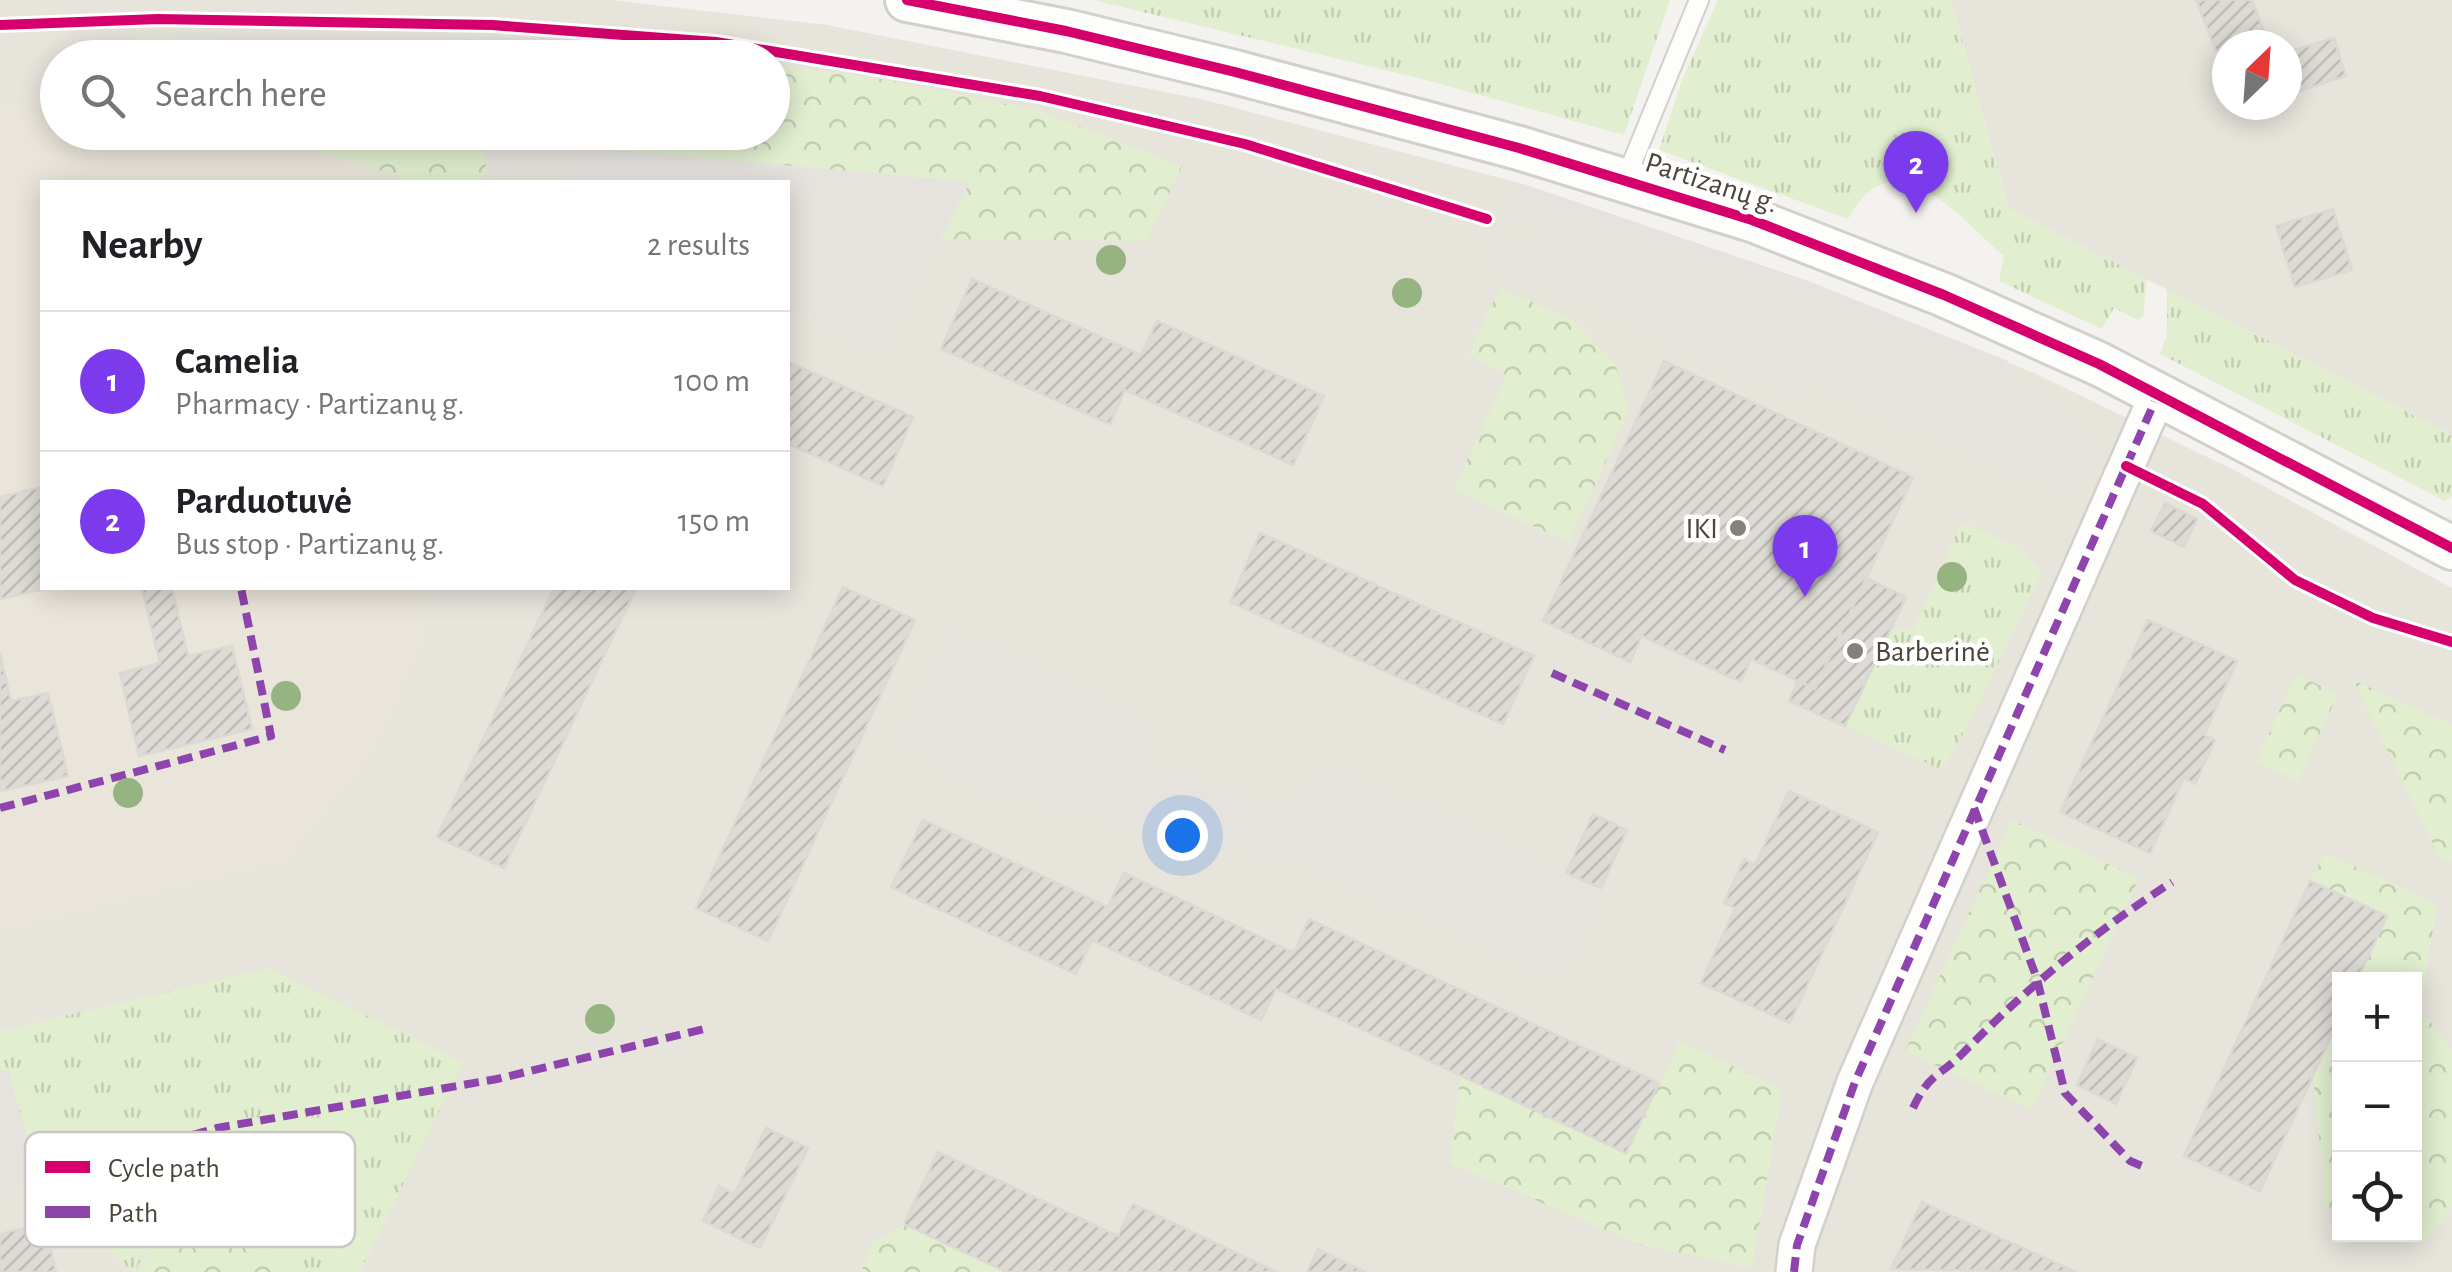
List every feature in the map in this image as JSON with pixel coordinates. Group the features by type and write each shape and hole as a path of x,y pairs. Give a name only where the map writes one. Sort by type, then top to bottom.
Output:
{"street":[{"name":"Partizanų g.","path":"907,0 1066,31 1236,72 1625,180 1846,256 1944,295 2158,394 2452,548"},
{"path":"1794,1272 1797,1245 1855,1082 2158,394"}],"lane":[{"path":"1625,180 1699,0"}],"shaded area":[{"path":"0,0 610,0 827,25 1205,100 1523,184 1808,281 2034,373 2234,470 2452,588 2452,1272 0,1272"},
{"path":"1951,0 2452,0 2452,435 2009,209"},
{"path":"40,104 40,150 313,150 400,176 400,180 40,180 40,590 421,590 423,639 374,751 286,861 0,931 0,108"},
{"path":"569,150 614,150 970,182 884,351 790,309 790,180 566,180"},
{"path":"1523,184 1808,281 2008,361 2001,378 2070,410 2064,425 2099,440 2072,496 1805,379 1797,398 1592,305 1488,265 1499,233 1546,251 1553,234 1508,215"},
{"path":"955,632 1150,721 1136,758 1298,812 1321,763 1601,888 1560,980 1320,869 942,777 930,753 898,739"},
{"path":"8,1069 25,1132 25,1182 0,1188 0,1071"}],"green space":[{"path":"1093,0 1670,0 1624,135 1422,79"},
{"path":"1718,0 1951,0 2009,209 2147,279 2143,317 2138,320 2114,308 2102,329 1999,281 2004,256 1946,204 1905,182 1885,183 1866,194 1848,219 1659,150 1681,83"},
{"path":"134,38 313,40 134,40"},
{"path":"790,66 887,80 1040,111 1182,166 1147,241 941,239 969,182 613,150 790,150"},
{"path":"313,150 486,150 485,180 400,180 400,176"},
{"path":"1500,288 1573,320 1615,363 1629,410 1569,542 1453,490 1507,375 1468,354"},
{"path":"2167,289 2452,435 2452,496 2445,501 2160,354 2167,335"},
{"path":"1962,522 2015,546 2042,572 1970,722 1942,770 1845,726 1890,630 1914,629"},
{"path":"2296,674 2338,694 2298,781 2256,762"},
{"path":"2353,680 2452,725 2452,862 2442,862"},
{"path":"2012,820 2139,878 2032,1110 1905,1051"},
{"path":"2325,853 2437,904 2422,997 2422,972 2354,972 2310,881"},
{"path":"269,968 463,1063 360,1272 300,1272 256,1247 355,1247 355,1132 25,1132 8,1069 0,1071 0,1031"},
{"path":"2422,1012 2452,1050 2452,1208 2425,1242"},
{"path":"2332,1032 2332,1208 2325,1206 2313,1073"},
{"path":"1680,1041 1782,1090 1752,1268 1640,1245 1450,1163 1460,1076 1626,1153"},
{"path":"904,1224 1006,1272 861,1272 873,1243"},
{"path":"108,1247 148,1247 134,1272"},
{"path":"151,1247 256,1247 300,1272 138,1272"}],"building":[{"path":"2196,0 2252,0 2263,30 2212,30 2212,41"},
{"path":"2334,38 2346,76 2302,90 2302,48"},
{"path":"2333,209 2352,270 2295,287 2276,226"},
{"path":"972,279 1141,355 1157,321 1324,396 1293,465 1125,390 1110,424 941,349"},
{"name":"IKI","path":"1664,361 1913,477 1815,689 1751,659 1741,682 1642,636 1630,662 1543,621"},
{"path":"790,363 913,417 883,486 790,445"},
{"path":"40,487 41,590 0,599 0,497"},
{"path":"2165,503 2197,519 2184,547 2151,531"},
{"path":"1260,533 1534,656 1503,724 1230,602"},
{"path":"1866,578 1906,597 1845,726 1789,701 1798,681 1815,689"},
{"path":"843,587 915,620 768,941 696,908"},
{"path":"142,590 172,590 188,656 232,646 252,729 139,756 120,673 160,663"},
{"path":"553,590 635,590 504,868 437,837"},
{"path":"2148,620 2237,661 2204,735 2215,740 2195,784 2184,778 2150,853 2060,812"},
{"path":"0,653 11,701 48,693 68,776 0,791"},
{"path":"1789,791 1878,832 1790,1023 1701,983 1735,908 1724,903 1744,859 1755,865"},
{"path":"1593,814 1627,830 1601,888 1566,873"},
{"path":"923,820 1108,907 1124,873 1294,953 1309,919 1659,1083 1626,1153 1276,989 1261,1020 1092,940 1076,974 891,887"},
{"path":"2310,881 2387,916 2361,972 2332,972 2332,1034 2260,1191 2184,1156"},
{"path":"2098,1039 2137,1058 2116,1104 2077,1085"},
{"path":"766,1128 808,1148 760,1248 703,1221 719,1186 734,1194"},
{"path":"938,1152 1118,1236 1133,1204 1277,1272 1006,1272 904,1224"},
{"path":"1922,1202 1954,1217 2076,1272 1891,1269"},
{"path":"25,1228 25,1247 50,1247 56,1272 0,1272 0,1234"},
{"path":"1318,1249 1342,1261 1366,1272 1307,1272"}],"marked path":[{"path":"1794,1272 1797,1245 1855,1082 2158,394"},
{"path":"0,808 271,736 241,590"},
{"path":"1552,673 1725,750"},
{"path":"1974,808 2037,979 2065,1093 2130,1161 2147,1168"},
{"path":"1913,1108 1930,1081 2037,983 2172,882"},
{"path":"203,1132 497,1079 708,1028"}],"cycle path":[{"path":"907,0 1066,31 1235,72 1519,148 1752,220 1944,295 2099,364 2452,548"},
{"path":"0,25 158,19 492,25 690,40"},
{"path":"790,54 1040,96 1245,144 1487,219"},
{"path":"2126,466 2203,504 2295,580 2373,618 2452,642"}],"place":[{"name":"Parduotuvė","path":"1916,213"},
{"name":"IKI","path":"1738,528"},
{"name":"Camelia","path":"1805,597"},
{"name":"Barberinė","path":"1855,651"}]}
